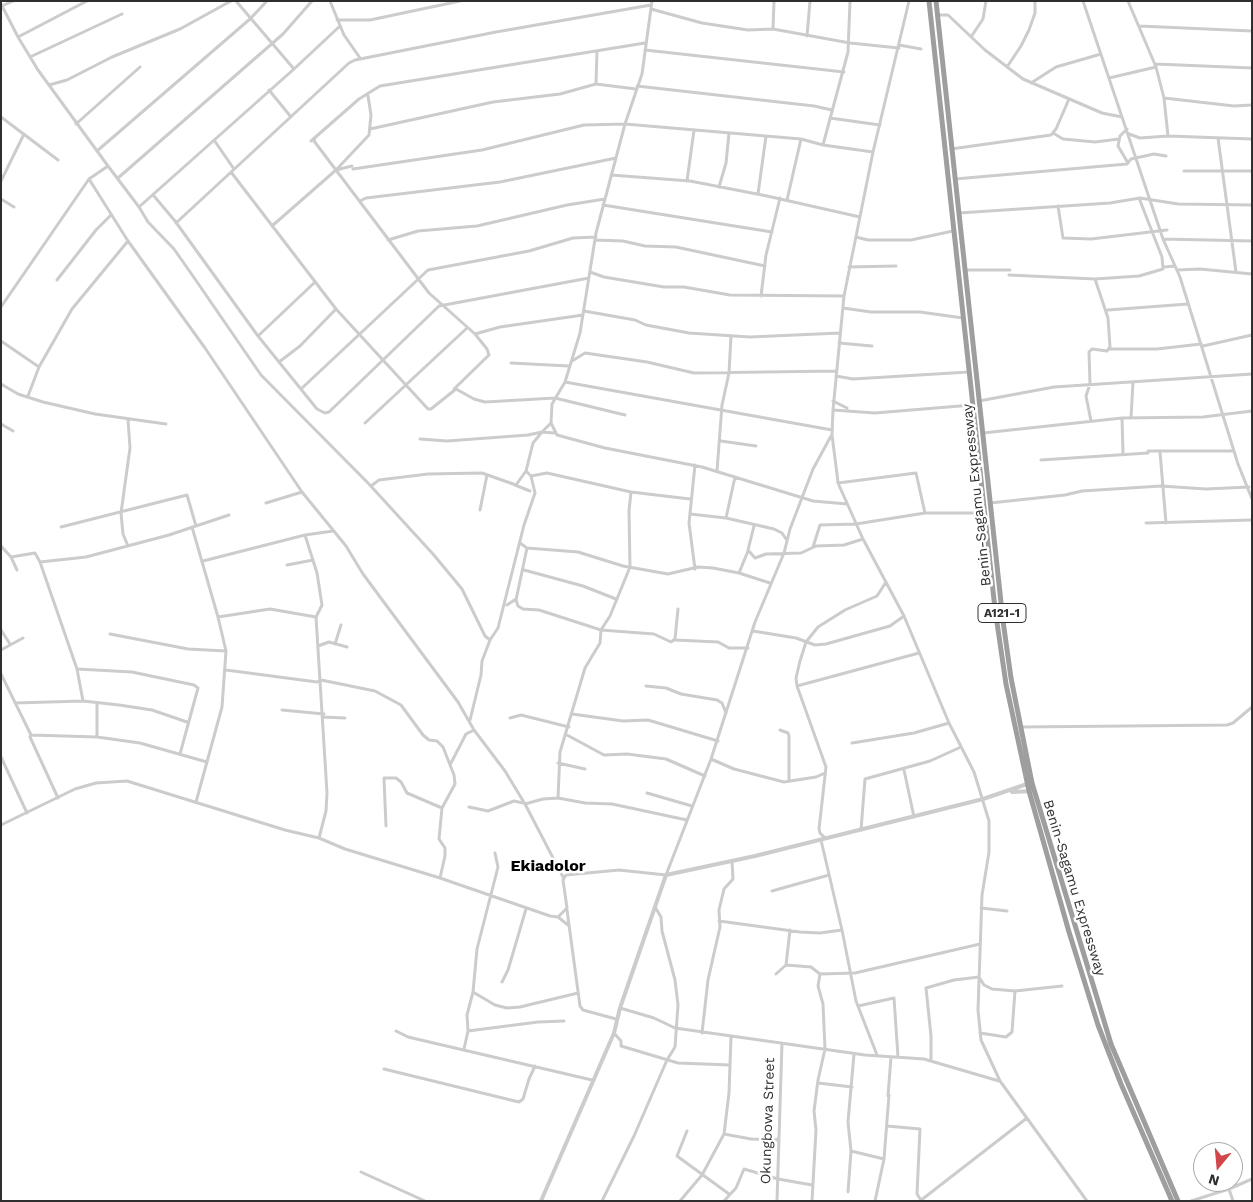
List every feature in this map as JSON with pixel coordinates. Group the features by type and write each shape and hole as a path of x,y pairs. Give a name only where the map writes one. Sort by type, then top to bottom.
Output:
{"highway":[{"name":"A121-1","path":"929,1 995,609 1006,684 1031,791 1098,1025 1121,1084 1172,1201"},
{"name":"Benin-Sagamu Expressway","path":"936,1 1004,629 1022,726 1029,783"},
{"name":"Benin-Sagamu Expressway","path":"1031,791 1111,1044 1178,1201"}],"street":[{"path":"13,1 2,5 18,37 49,85 148,222 174,249 261,375 370,486 462,589 485,636 490,640"},
{"path":"18,37 87,1"},
{"path":"49,85 67,80 112,57 180,29 231,1"},
{"path":"236,1 294,69"},
{"path":"97,151 250,19 267,1"},
{"path":"118,178 283,34 312,1"},
{"path":"330,1 340,26 360,58"},
{"path":"337,20 370,20 460,1"},
{"path":"773,29 774,1"},
{"path":"807,36 810,1"},
{"path":"824,145 850,43 850,1"},
{"path":"909,1 874,152 844,296 833,401 832,430 838,483 856,524 904,616 949,723 974,772 989,821 989,852 981,908 979,977 980,1033 988,1059 1000,1081 1087,1201"},
{"path":"971,37 982,19 986,1"},
{"path":"1007,67 1029,30 1035,13 1035,1"},
{"path":"1083,1 1129,134 1133,159 1150,198 1160,231 1176,268 1203,346 1210,377 1234,451 1252,499"},
{"path":"1128,1 1155,66 1164,98 1168,136"},
{"path":"554,433 551,422 552,404 565,382 576,347 584,313 603,205 643,67 651,5"},
{"path":"176,223 349,63 360,58 651,5 702,23 748,30 773,29 850,43 921,49"},
{"path":"30,56 122,14"},
{"path":"937,15 948,15 1007,67 1031,83 1102,113 1123,117"},
{"path":"139,207 154,196 340,26"},
{"path":"1139,26 1252,31"},
{"path":"426,413 489,355 475,334 429,294 419,278 313,140 359,99 380,86 645,43"},
{"path":"645,50 844,72"},
{"path":"596,84 597,51"},
{"path":"1031,83 1062,64 1101,54"},
{"path":"1109,78 1155,66 1252,68"},
{"path":"76,124 140,67"},
{"path":"370,129 493,102 560,94 596,84 814,106 832,110"},
{"path":"269,90 291,117"},
{"path":"272,226 336,170 369,135 371,115 367,95"},
{"path":"1164,98 1234,106 1252,105"},
{"path":"951,149 1047,136 1053,133 1069,99"},
{"path":"1,117 58,160"},
{"path":"830,118 880,125"},
{"path":"336,170 482,150 584,125 625,124 800,139 824,145 874,152"},
{"path":"1127,129 1119,139 1118,146 1127,161"},
{"path":"687,181 694,130"},
{"path":"719,186 726,162 729,133"},
{"path":"1053,133 1063,139 1094,142"},
{"path":"1,181 24,134"},
{"path":"1129,134 1140,138 1168,136 1252,139"},
{"path":"758,194 766,136"},
{"path":"1218,138 1236,272"},
{"path":"787,200 800,139"},
{"path":"1086,143 1119,139"},
{"path":"214,140 232,170 314,283 360,336 425,406 431,409"},
{"path":"955,179 1127,161 1154,154 1166,156"},
{"path":"360,201 374,197 500,182 616,158"},
{"path":"1,307 89,179 108,166"},
{"path":"1184,171 1252,171"},
{"path":"611,175 687,181 719,186 860,217"},
{"path":"89,179 128,241 216,363 302,492 333,530 505,771 564,877 580,1006 584,1010 616,1019"},
{"path":"154,196 176,223 258,336 317,408 325,412 330,412 442,305 589,278"},
{"path":"761,296 765,266 780,198"},
{"path":"1139,198 1153,232 1164,267"},
{"path":"958,213 1139,198 1150,198 1178,204 1252,205"},
{"path":"1,199 14,207"},
{"path":"388,240 418,231 477,226 566,205 605,199"},
{"path":"603,205 772,232"},
{"path":"1058,206 1063,238 1091,239 1167,230"},
{"path":"1145,213 1154,213"},
{"path":"57,280 96,230 111,215"},
{"path":"1153,232 1167,230"},
{"path":"1106,239 1167,230"},
{"path":"856,237 868,240 911,240 953,231"},
{"path":"1153,232 1160,231"},
{"path":"301,389 360,336 428,270 529,250 573,238 620,240 645,246 676,247 765,266"},
{"path":"1163,239 1252,241"},
{"path":"28,396 39,367 72,310 128,241"},
{"path":"849,267 896,266"},
{"path":"1164,267 1252,274"},
{"path":"1009,275 1095,279 1139,276 1162,271 1164,267"},
{"path":"965,270 1010,270"},
{"path":"590,272 604,277 664,288 684,287 730,295 844,296"},
{"path":"1095,279 1108,318 1109,349"},
{"path":"258,336 314,283"},
{"path":"1108,310 1188,304"},
{"path":"843,308 871,312 910,311 964,318"},
{"path":"279,362 300,346 336,310"},
{"path":"475,334 500,327 584,313 635,320 646,325 689,334 804,336 840,333"},
{"path":"365,423 408,386 467,328"},
{"path":"1090,421 1086,396 1090,384 1088,362 1090,350 1104,352 1109,349 1157,349 1201,344 1203,346 1252,335"},
{"path":"717,471 721,441 722,410 729,373 731,336"},
{"path":"1,341 39,367"},
{"path":"839,343 872,346"},
{"path":"576,347 585,352 646,362 694,373 836,371"},
{"path":"511,363 570,364 585,352"},
{"path":"836,376 853,379 868,376 970,372"},
{"path":"978,401 1054,387 1252,374"},
{"path":"565,382 832,430"},
{"path":"1130,418 1133,382"},
{"path":"1,384 28,396 95,414 166,424"},
{"path":"453,389 485,402 555,398 625,415"},
{"path":"833,401 849,410"},
{"path":"833,410 876,413 973,405"},
{"path":"982,433 1122,418 1223,416 1237,411 1252,411"},
{"path":"1122,418 1123,453"},
{"path":"128,419 130,448 122,511 123,534 128,546"},
{"path":"515,485 526,471 533,443 551,422"},
{"path":"1,424 13,430"},
{"path":"420,439 448,441 528,435 542,432 554,433 605,448 696,465 826,504 848,504"},
{"path":"541,1201 592,1080 614,1034 616,1019 655,906 718,742 753,631 770,583 784,553 786,539 802,497 832,435"},
{"path":"721,441 756,446"},
{"path":"1041,460 1123,453 1234,451"},
{"path":"1160,452 1166,523"},
{"path":"695,569 690,498 696,465"},
{"path":"470,720 481,675 482,661 490,640 502,618 519,542 535,493 531,476 526,471"},
{"path":"531,476 547,473 631,492 690,498"},
{"path":"370,486 379,480 428,474 487,475 530,491"},
{"path":"838,483 916,474 925,513"},
{"path":"480,510 487,475"},
{"path":"726,518 735,477"},
{"path":"990,503 1065,495 1082,490 1162,486 1206,489 1249,487"},
{"path":"266,503 302,492"},
{"path":"558,798 558,763 585,668 600,643 602,630 610,616 630,567 629,511 631,492"},
{"path":"61,527 187,495 226,651 222,706 196,802"},
{"path":"813,547 820,525 856,524 925,513 985,513"},
{"path":"690,514 726,518 754,526 774,528 782,533 786,539"},
{"path":"40,562 86,557 229,516"},
{"path":"1146,523 1252,520"},
{"path":"739,573 748,550 754,526"},
{"path":"203,561 305,535 333,530"},
{"path":"305,535 313,560 322,605 316,617 324,716 327,793 326,811 319,838"},
{"path":"748,550 755,558 766,554 801,553 813,547 850,544 863,538"},
{"path":"519,542 527,548 578,552 630,567 668,574 713,568 739,573 770,583"},
{"path":"1,546 11,557 17,570"},
{"path":"527,548 524,570 516,600 518,606 523,609 539,610 602,630 647,633 666,640 718,642 728,648 748,648"},
{"path":"11,557 34,552 40,562 77,669 83,701"},
{"path":"287,565 313,560"},
{"path":"524,570 583,586 616,599"},
{"path":"877,1055 858,1006 849,973 842,930 823,839 819,829 826,773 823,755 797,686 796,678 806,642 818,627 845,610 877,596 886,582"},
{"path":"507,605 516,600"},
{"path":"218,617 270,609 316,617"},
{"path":"675,640 678,609"},
{"path":"753,631 815,645 826,644 860,636 890,626 904,616"},
{"path":"335,644 341,625"},
{"path":"1,630 10,644"},
{"path":"110,634 188,649 226,651"},
{"path":"1,650 24,638"},
{"path":"318,646 329,642 348,647"},
{"path":"797,686 919,653"},
{"path":"77,669 132,672 194,685 198,688 187,722 180,754"},
{"path":"226,670 316,682 321,680 375,691 401,705 424,735 429,740 437,741 443,747 451,763 455,784 442,808 439,839 445,848 445,856 440,878"},
{"path":"1,674 31,735 30,737 58,798"},
{"path":"646,686 666,688 681,694 717,700 722,703 726,713"},
{"path":"15,703 83,701 152,710 187,722"},
{"path":"97,704 97,737"},
{"path":"1022,726 1228,724 1233,723 1252,707"},
{"path":"282,710 345,718"},
{"path":"572,714 623,721 648,720 718,742"},
{"path":"510,718 521,715 569,727"},
{"path":"852,743 914,733 949,723"},
{"path":"451,763 466,734 474,730"},
{"path":"780,730 788,733 789,736 789,781"},
{"path":"31,735 97,737 140,743 207,762"},
{"path":"566,735 604,755 627,754 666,759 705,776"},
{"path":"861,830 865,779 904,770 961,747"},
{"path":"1,757 27,813"},
{"path":"711,759 734,769 789,781 816,777 826,773"},
{"path":"558,763 585,769"},
{"path":"904,770 914,816"},
{"path":"386,826 384,778 396,778 401,782 407,793 442,808"},
{"path":"1,825 75,789 96,783 127,781 284,830 319,838 345,849 440,878 526,909 558,917 569,925"},
{"path":"564,877 619,870 666,875 861,830 1009,792 1029,783"},
{"path":"1009,792 1031,791"},
{"path":"648,793 692,806"},
{"path":"469,806 488,810 514,801 524,804 543,799 558,798 585,803 612,804 687,820"},
{"path":"464,1050 468,1031 468,1010 473,992 477,949 498,867 495,852"},
{"path":"702,1033 724,889 733,879 732,861"},
{"path":"772,891 829,875"},
{"path":"602,1201 634,1136 667,1060 675,1047 678,1005 675,980 662,930 661,917 655,906"},
{"path":"558,917 567,908"},
{"path":"981,908 1007,911"},
{"path":"502,982 508,970 526,909"},
{"path":"724,919 791,930"},
{"path":"719,921 820,933 842,930"},
{"path":"776,974 786,965 791,930"},
{"path":"786,965 811,967 820,974 855,973 980,944"},
{"path":"812,1201 816,1130 814,1111 824,1049 823,1004 818,986 820,974"},
{"path":"979,977 988,988 1015,991 1062,986"},
{"path":"931,1061 931,1036 926,988 954,980 979,977"},
{"path":"980,1033 1006,1037 1012,1032 1015,991"},
{"path":"473,992 495,1005 506,1008 520,1007 578,993"},
{"path":"858,1006 894,998 898,1057"},
{"path":"620,1008 654,1018 683,1030 854,1054 931,1061 1000,1081"},
{"path":"468,1031 538,1022 564,1021"},
{"path":"676,1036 683,1030"},
{"path":"396,1031 408,1037 592,1080"},
{"path":"614,1034 621,1041 620,1046 678,1063 730,1064"},
{"path":"680,1201 702,1175 724,1134 731,1037"},
{"name":"Okungbowa Street","path":"776,1201 782,1043"},
{"path":"848,1192 851,1151 848,1122 854,1054"},
{"path":"875,1201 884,1159 890,1056"},
{"path":"384,1069 519,1102 524,1099 529,1079 535,1066"},
{"path":"818,1083 852,1087"},
{"path":"887,1126 920,1129 917,1194 921,1201 1027,1118"},
{"path":"687,1131 678,1156 729,1194"},
{"path":"724,1134 751,1139 777,1140 780,1135"},
{"path":"851,1151 884,1159"},
{"path":"724,1201 736,1188 744,1169 778,1179 812,1185"},
{"path":"360,1172 426,1201"},
{"path":"1192,1201 1220,1192"},
{"path":"929,1194 931,1201"}],"district":[{"name":"Ekiadolor","path":"548,866"}]}
